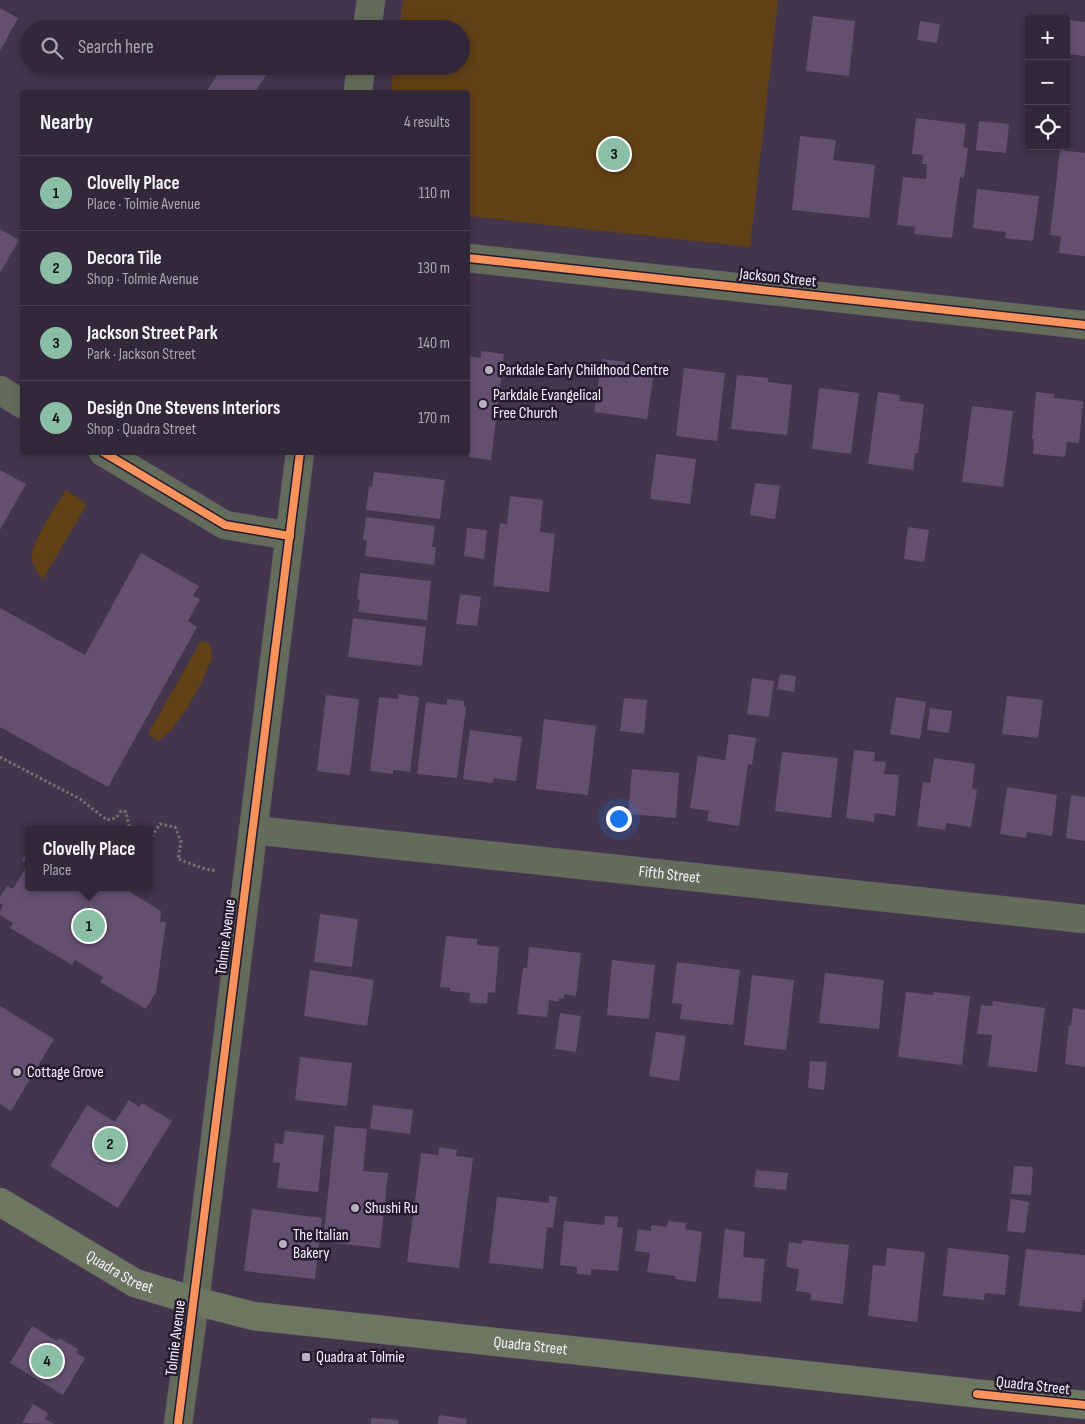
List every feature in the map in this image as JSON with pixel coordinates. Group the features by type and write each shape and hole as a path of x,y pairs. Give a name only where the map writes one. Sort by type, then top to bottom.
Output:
{"main road":[{"name":"Quadra Street","path":"0,1202 136,1283 253,1316 1085,1406"}],"street":[{"path":"368,20 371,0"},
{"path":"358,90 361,75"},
{"name":"Jackson Street","path":"470,258 1085,325"},
{"path":"0,390 20,403"},
{"path":"109,455 225,525 290,536"},
{"name":"Tolmie Avenue","path":"178,1424 195,1301 300,455"},
{"name":"Fifth Street","path":"253,830 1085,919"}],"path":[{"path":"0,757 80,799 107,820 116,818 121,811 126,812 129,826"},
{"path":"153,835 160,824 175,827 181,840 178,859 205,869 248,875"}],"shaded area":[{"path":"403,0 778,0 750,247 470,216 470,90 391,90 393,75 470,75 470,20 400,20"},
{"path":"66,490 87,504 43,579 33,565 32,553 45,524"},
{"path":"201,641 210,643 212,658 201,684 187,708 173,728 159,741 148,734"}],"building":[{"path":"0,8 18,18 0,51"},
{"path":"813,16 855,21 849,76 806,71"},
{"path":"1070,20 1085,22 1085,56 1070,54"},
{"path":"920,21 940,24 937,43 917,40"},
{"path":"217,75 266,75 256,90 207,90"},
{"path":"916,118 966,124 963,147 968,148 964,178 960,177 952,238 914,234 915,227 897,225 903,177 926,179 927,164 922,164 923,155 912,154"},
{"path":"979,121 1009,124 1006,153 976,150"},
{"path":"800,136 836,140 833,160 875,165 869,218 792,210"},
{"path":"1060,150 1085,153 1085,256 1059,253 1061,236 1050,235"},
{"path":"977,189 1039,196 1033,241 1005,238 1006,232 973,228"},
{"path":"0,229 19,240 0,273"},
{"name":"Parkdale Evangelical Free Church","path":"481,351 504,354 491,460 469,457 470,356 481,358"},
{"path":"602,359 655,366 647,419 594,412"},
{"path":"684,368 725,373 717,441 676,436"},
{"path":"737,375 768,378 768,382 792,385 787,435 731,429"},
{"path":"819,388 859,393 851,454 812,449"},
{"path":"878,392 900,395 899,401 924,404 918,453 915,453 913,470 868,464"},
{"path":"1036,392 1054,394 1054,398 1083,401 1079,443 1067,442 1065,457 1033,454 1034,439 1032,439"},
{"path":"972,406 1013,411 1003,487 962,482"},
{"path":"656,454 696,459 690,504 650,499"},
{"path":"0,470 26,484 0,530"},
{"path":"374,472 445,480 440,519 366,510 369,486 372,487"},
{"path":"755,483 780,486 775,519 750,515"},
{"path":"510,496 543,500 540,532 555,534 549,592 493,586 500,523 507,524"},
{"path":"366,517 435,526 432,547 436,547 434,565 365,556 367,540 363,540"},
{"path":"908,527 929,530 924,562 904,559"},
{"path":"467,528 487,530 484,559 464,556"},
{"path":"141,553 199,586 193,596 200,599 188,621 197,627 108,787 0,727 0,608 85,655"},
{"path":"360,573 431,581 427,620 358,612 360,600 357,599"},
{"path":"460,594 481,597 477,626 456,624"},
{"path":"353,618 426,627 422,666 348,657"},
{"path":"780,674 796,676 794,692 777,689"},
{"path":"752,678 774,681 769,717 747,714"},
{"path":"398,694 419,697 410,772 393,770 393,774 370,771 379,697 398,699"},
{"path":"326,695 359,699 350,775 317,771"},
{"path":"1007,696 1043,700 1038,738 1002,734"},
{"path":"896,697 926,702 920,739 890,734"},
{"path":"624,698 647,700 644,734 620,731"},
{"path":"447,699 464,701 464,707 466,707 457,778 417,774 426,702 447,705"},
{"path":"930,708 952,711 949,733 927,730"},
{"path":"544,719 596,726 588,795 536,789"},
{"path":"470,730 522,737 516,781 494,778 493,783 463,779"},
{"path":"729,734 756,738 752,765 748,764 739,826 707,821 709,811 690,808 698,756 725,760"},
{"path":"854,750 875,752 874,761 886,762 884,774 899,775 895,816 875,813 874,822 846,818"},
{"path":"782,752 838,758 831,818 775,811"},
{"path":"934,758 975,764 972,789 977,790 971,827 946,823 945,830 917,826 923,782 930,783"},
{"path":"632,769 679,773 676,818 628,814"},
{"path":"1007,787 1057,795 1052,836 1027,832 1026,838 1000,834"},
{"path":"1071,795 1085,797 1085,841 1066,838"},
{"path":"25,869 25,891 128,891 161,911 160,922 166,922 156,992 146,1009 100,982 103,977 75,960 72,965 10,928 13,923 0,915 3,905 0,903 0,897 7,886 13,889"},
{"path":"320,914 358,919 352,967 314,962"},
{"path":"446,936 477,939 477,945 499,947 495,993 488,992 487,1004 469,1002 470,993 450,991 450,988 440,987"},
{"path":"529,947 581,953 576,996 564,994 564,999 559,998 559,1002 549,1000 547,1017 517,1014 523,968 527,968"},
{"path":"612,960 655,965 649,1019 607,1015"},
{"path":"677,962 740,970 733,1025 680,1019 682,1004 672,1003"},
{"path":"310,970 374,980 367,1026 304,1016"},
{"path":"825,973 884,980 879,1029 819,1023"},
{"path":"752,975 794,980 786,1050 744,1045"},
{"path":"906,992 933,995 934,992 970,996 962,1065 898,1057"},
{"path":"993,1001 1045,1008 1037,1072 988,1066 992,1035 977,1034 981,1005 992,1006"},
{"name":"Cottage Grove","path":"0,1006 54,1039 11,1111 0,1104"},
{"path":"1073,1008 1085,1010 1085,1067 1065,1064 1069,1025 1071,1026"},
{"path":"560,1013 581,1016 576,1052 555,1049"},
{"path":"656,1032 686,1036 679,1081 649,1076"},
{"path":"300,1057 352,1063 347,1106 295,1100"},
{"path":"810,1061 827,1062 824,1090 808,1088"},
{"path":"129,1100 139,1107 142,1103 172,1121 118,1208 50,1166 87,1105 115,1122"},
{"path":"373,1105 413,1110 410,1134 370,1129"},
{"name":"Shushi Ru","path":"335,1126 367,1129 363,1171 388,1173 380,1248 323,1242"},
{"path":"285,1131 324,1135 318,1192 277,1188 280,1163 273,1162 275,1143 283,1144"},
{"path":"439,1147 457,1150 456,1156 473,1158 459,1268 407,1262 421,1153 438,1155"},
{"path":"1014,1166 1033,1167 1031,1195 1011,1194"},
{"path":"756,1170 788,1173 786,1190 754,1187"},
{"path":"549,1196 557,1197 553,1228 547,1227 543,1269 489,1263 497,1197 549,1203"},
{"path":"1011,1199 1029,1202 1025,1233 1007,1231"},
{"name":"The Italian Bakery","path":"252,1209 322,1218 315,1279 244,1271"},
{"path":"605,1216 618,1217 617,1227 623,1228 618,1271 591,1269 591,1275 577,1274 577,1267 560,1265 564,1221 604,1225"},
{"path":"668,1221 686,1223 685,1229 702,1232 696,1282 675,1279 675,1276 647,1272 650,1253 635,1251 638,1229 651,1231 651,1225 667,1227"},
{"path":"725,1229 745,1232 743,1257 765,1259 761,1302 718,1298"},
{"path":"802,1240 849,1245 843,1304 810,1300 811,1293 796,1291 799,1269 786,1267 789,1242 802,1244"},
{"path":"887,1248 925,1252 917,1322 868,1316 873,1265 885,1266"},
{"path":"948,1248 1009,1255 1005,1295 985,1293 984,1300 943,1296"},
{"path":"1026,1249 1085,1255 1085,1300 1083,1300 1081,1312 1019,1306"},
{"path":"32,1326 57,1341 59,1338 78,1349 76,1353 85,1358 63,1395 10,1363"},
{"path":"33,1404 48,1413 45,1419 54,1424 22,1423"},
{"path":"439,1415 467,1419 466,1424 438,1424"},
{"path":"371,1418 398,1420 398,1424 371,1424"}],"cycle path":[{"path":"470,258 1085,325"},
{"path":"108,455 225,525 290,536"},
{"path":"178,1424 300,455"},
{"path":"977,1394 1085,1405"}],"place":[{"name":"Jackson Street Park","path":"614,154"},
{"name":"Parkdale Early Childhood Centre","path":"489,370"},
{"name":"Parkdale Evangelical Free Church","path":"483,404"},
{"name":"Clovelly Place","path":"89,926"},
{"name":"Cottage Grove","path":"17,1072"},
{"name":"Decora Tile","path":"110,1144"},
{"name":"Shushi Ru","path":"355,1208"},
{"name":"The Italian Bakery","path":"283,1244"},
{"name":"Quadra at Tolmie","path":"306,1357"},
{"name":"Design One Stevens Interiors","path":"47,1361"}]}
